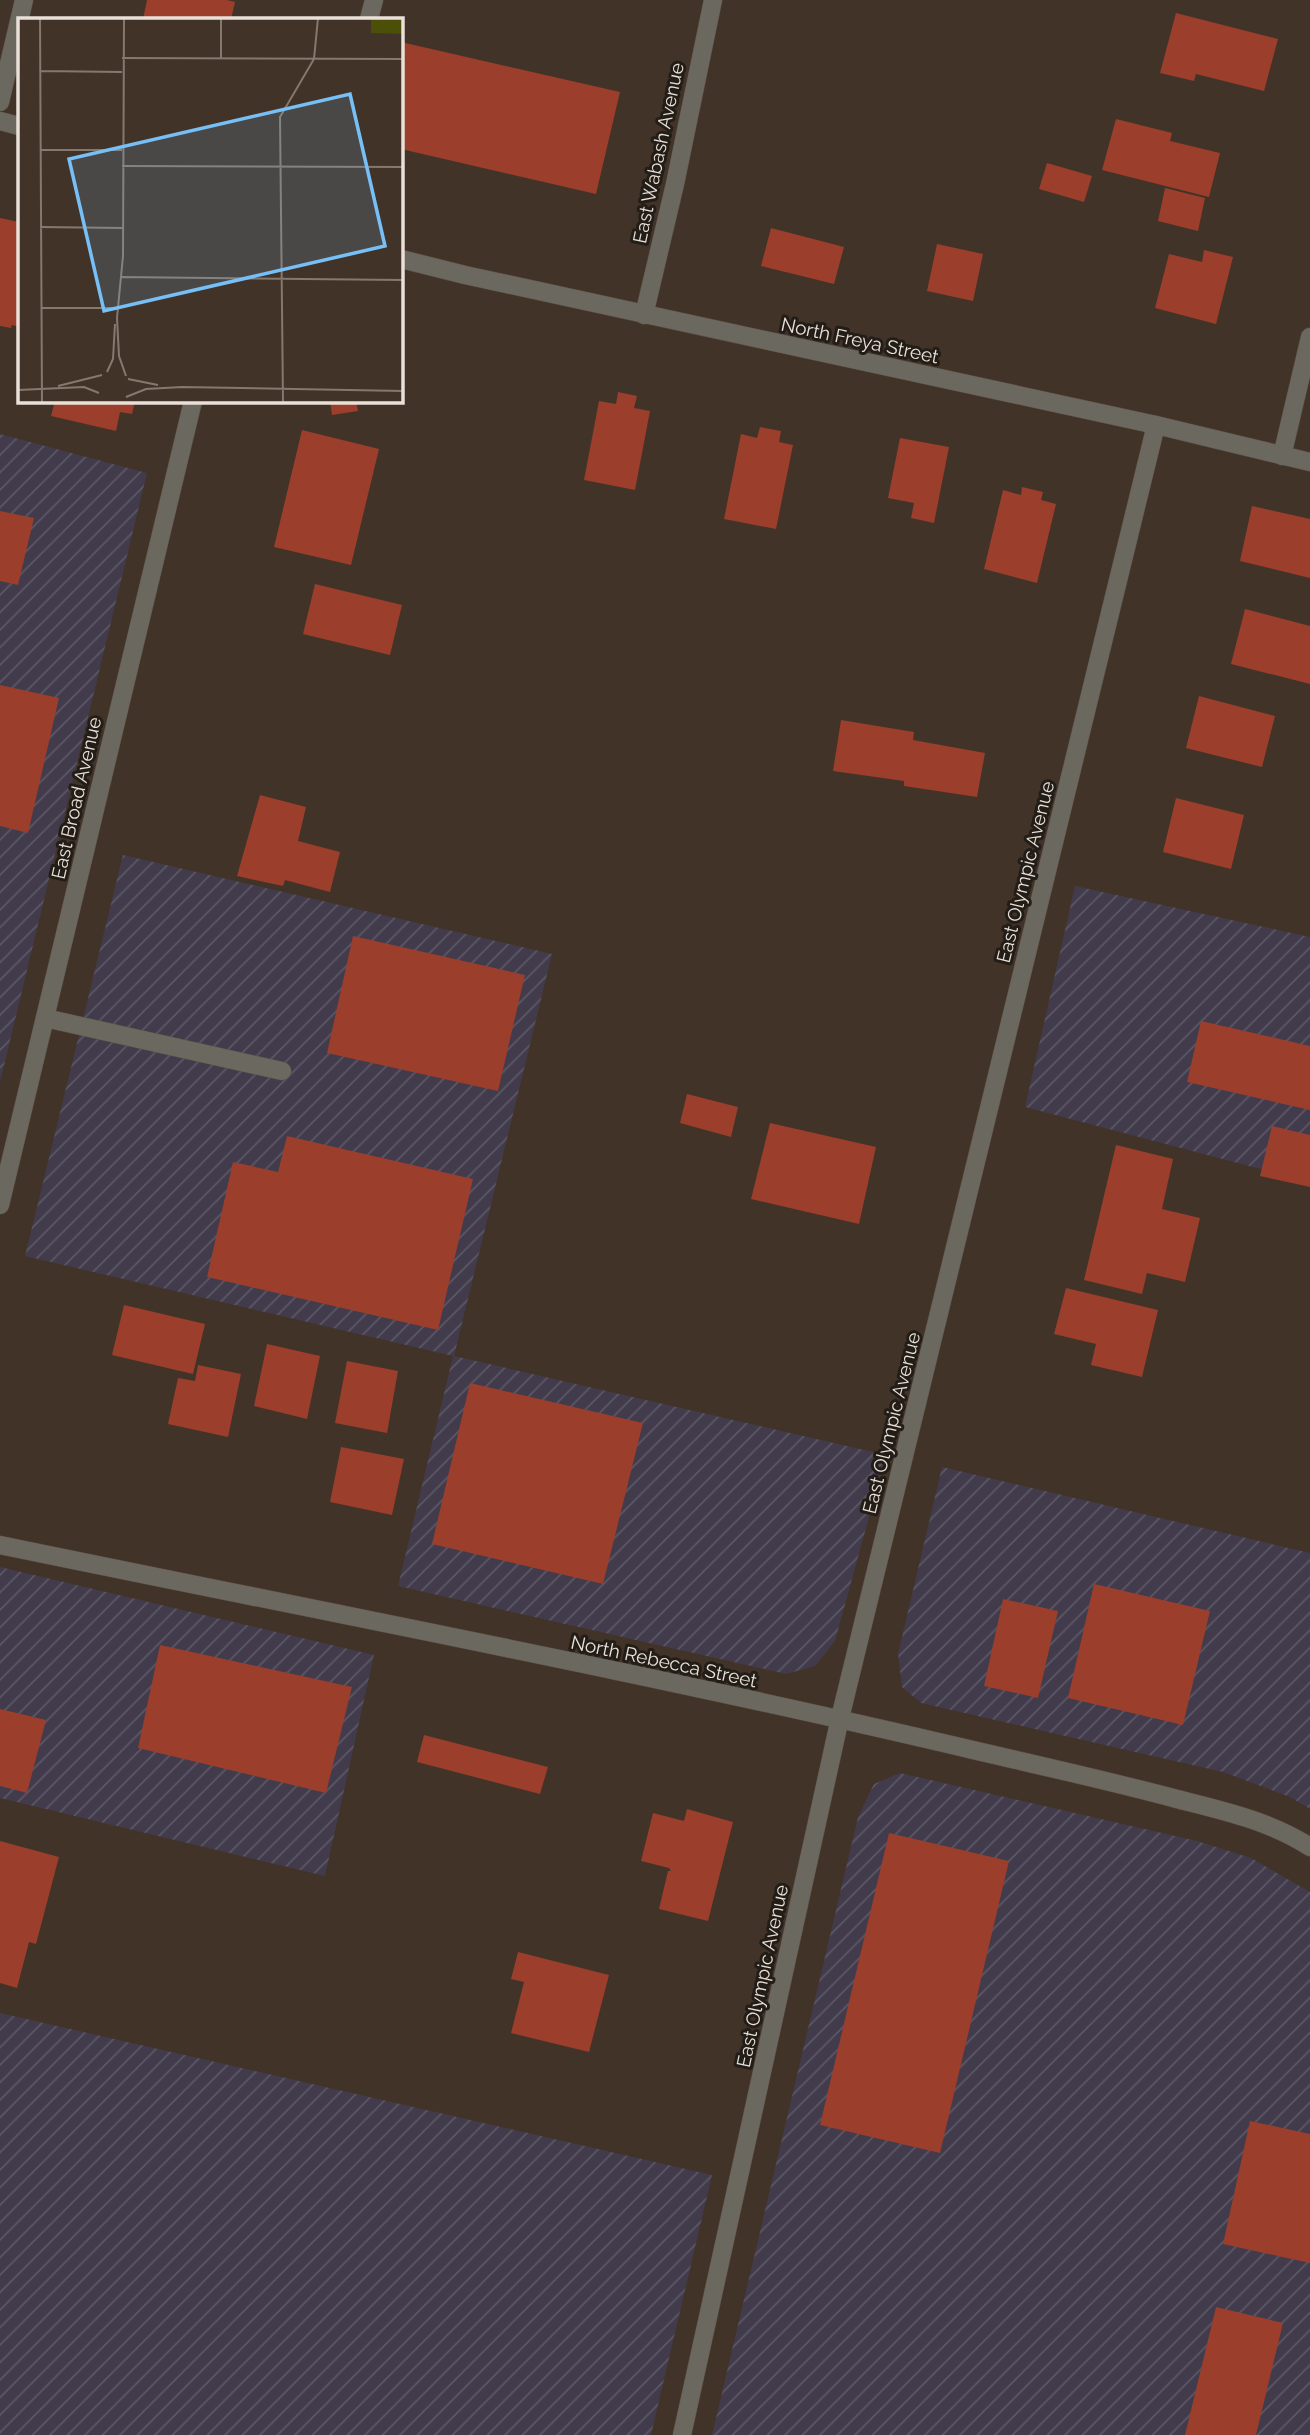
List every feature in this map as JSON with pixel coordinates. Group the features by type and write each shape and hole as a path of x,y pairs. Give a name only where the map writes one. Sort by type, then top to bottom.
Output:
{"street":[{"path":"20,18 24,0"},
{"path":"369,18 373,0"},
{"name":"East Wabash Avenue","path":"644,315 675,184 713,0"},
{"path":"0,102 18,26"},
{"path":"0,121 18,126"},
{"name":"North Freya Street","path":"402,259 644,315 1156,425 1310,462"},
{"path":"1282,456 1310,337"},
{"name":"East Broad Avenue","path":"0,1205 193,402"},
{"name":"East Olympic Avenue","path":"682,2435 840,1718 1156,425"},
{"path":"45,1018 282,1070"},
{"name":"North Rebecca Street","path":"0,1545 840,1718 1217,1809 1266,1824 1290,1834 1310,1847"}],"shaded area":[{"path":"0,434 147,473 0,1082"},
{"path":"123,855 552,954 454,1356 886,1455 835,1641 815,1666 786,1674 398,1586 453,1356 25,1256"},
{"path":"1075,886 1310,937 1310,1182 1025,1107"},
{"path":"942,1467 1310,1553 1310,1809 1290,1797 1223,1772 921,1703 902,1687 898,1654"},
{"path":"0,1567 374,1655 325,1876 0,1798"},
{"path":"900,1773 1197,1841 1251,1858 1310,1892 1310,2435 712,2435 858,1817 874,1784"},
{"path":"0,2013 712,2175 651,2435 0,2435"}],"building":[{"path":"147,0 235,2 231,18 143,18"},
{"path":"1176,13 1278,39 1264,91 1196,74 1194,81 1160,73"},
{"path":"402,42 620,92 596,194 402,149"},
{"path":"1116,119 1172,133 1170,141 1220,153 1209,197 1102,170"},
{"path":"1047,163 1092,176 1084,202 1039,189"},
{"path":"1165,188 1205,198 1198,231 1158,221"},
{"path":"0,218 18,222 18,327 0,326"},
{"path":"771,228 844,247 834,284 761,266"},
{"path":"937,244 983,254 973,301 927,291"},
{"path":"1204,250 1233,257 1216,324 1155,308 1169,254 1202,262"},
{"path":"618,392 637,396 634,408 650,411 635,490 584,480 599,401 616,404"},
{"path":"55,402 135,402 132,414 120,412 116,431 51,416"},
{"path":"330,402 356,402 358,411 332,415"},
{"path":"760,427 781,431 779,442 793,445 776,529 724,519 741,434 757,438"},
{"path":"302,430 379,449 351,565 274,547"},
{"path":"900,438 949,447 934,523 911,518 914,503 888,498"},
{"path":"1022,487 1043,492 1041,500 1056,504 1037,583 984,569 1003,490 1021,495"},
{"path":"1252,506 1310,519 1310,578 1240,561"},
{"path":"0,511 34,518 18,585 0,581"},
{"path":"315,584 402,605 390,655 303,634"},
{"path":"1245,609 1310,626 1310,684 1231,664"},
{"path":"0,685 59,698 28,833 0,826"},
{"path":"1199,696 1275,716 1262,767 1186,748"},
{"path":"841,720 914,732 913,740 985,753 977,797 904,786 904,781 833,771"},
{"path":"260,795 306,807 298,841 340,852 330,892 285,880 283,886 237,876"},
{"path":"1176,798 1244,815 1231,869 1163,852"},
{"path":"353,936 525,975 498,1091 327,1053"},
{"path":"1201,1021 1310,1046 1310,1110 1187,1082"},
{"path":"687,1094 738,1107 731,1137 680,1123"},
{"path":"770,1123 876,1147 859,1224 751,1199"},
{"path":"1272,1126 1310,1135 1310,1187 1260,1176"},
{"path":"287,1136 473,1179 438,1330 207,1277 233,1162 278,1172"},
{"path":"1116,1145 1173,1159 1162,1209 1200,1218 1185,1282 1147,1273 1142,1294 1084,1280"},
{"path":"1066,1288 1158,1310 1142,1377 1091,1365 1096,1344 1054,1334"},
{"path":"124,1305 205,1324 193,1374 112,1355"},
{"path":"267,1344 320,1356 307,1419 254,1406"},
{"path":"347,1361 398,1371 387,1433 335,1423"},
{"path":"198,1365 241,1374 228,1437 168,1424 178,1378 195,1381"},
{"path":"470,1383 643,1423 603,1584 432,1544"},
{"path":"341,1447 404,1459 392,1515 330,1502"},
{"path":"1094,1584 1210,1611 1183,1725 1068,1698"},
{"path":"1003,1599 1058,1611 1038,1698 984,1686"},
{"path":"160,1645 352,1687 326,1793 138,1748"},
{"path":"0,1709 46,1720 27,1793 0,1786"},
{"path":"424,1735 548,1767 540,1794 417,1762"},
{"path":"687,1809 733,1822 708,1921 659,1909 668,1871 671,1871 669,1868 641,1861 653,1813 684,1821"},
{"path":"889,1833 1009,1861 940,2153 820,2125"},
{"path":"0,1841 59,1857 36,1944 29,1942 17,1988 0,1983"},
{"path":"518,1952 609,1975 589,2052 511,2033 524,1982 511,1979"},
{"path":"1250,2121 1310,2134 1310,2263 1223,2244"},
{"path":"1216,2307 1283,2323 1256,2435 1185,2435"}]}
